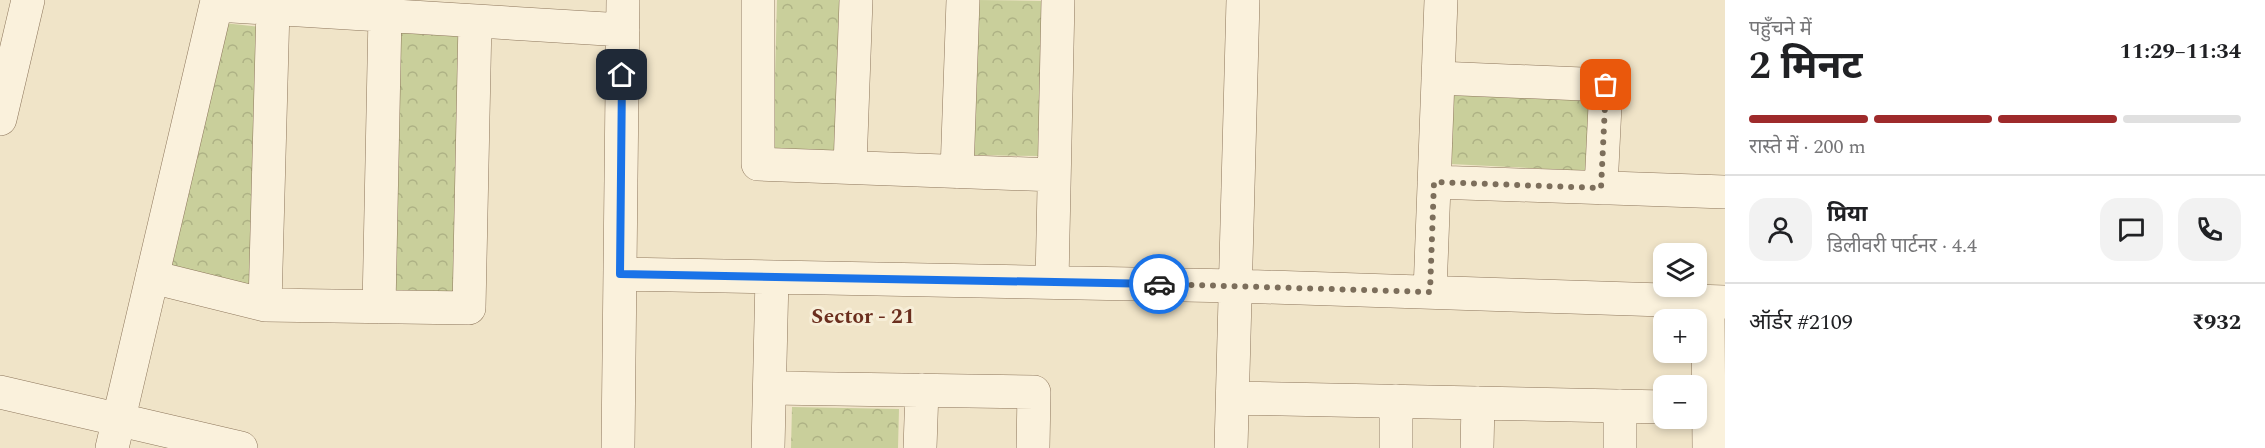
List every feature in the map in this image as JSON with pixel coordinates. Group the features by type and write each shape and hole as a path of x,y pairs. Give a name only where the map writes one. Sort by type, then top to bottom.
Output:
{"street":[{"path":"0,119 28,0"},
{"path":"758,0 758,164 1054,175"},
{"path":"850,167 856,0"},
{"path":"957,171 963,0"},
{"path":"1052,282 1058,0"},
{"path":"1231,448 1243,0"},
{"path":"1430,292 1441,0"},
{"path":"116,434 216,5 475,21 623,15 618,448"},
{"path":"265,305 273,8"},
{"path":"379,307 386,15"},
{"path":"152,277 265,305 469,308 475,21"},
{"path":"1438,78 1606,85 1601,188"},
{"path":"1434,182 1725,192"},
{"path":"620,274 1236,286 1716,302 1707,375"},
{"path":"768,448 772,277"},
{"path":"770,388 1035,392 1033,448"},
{"path":"920,448 922,390"},
{"path":"0,392 116,434 241,448"},
{"path":"1233,398 1653,407"},
{"path":"1396,401 1396,448"},
{"path":"1477,448 1478,403"},
{"path":"1620,406 1620,448"},
{"path":"1706,429 1709,448"}],"green space":[{"path":"777,0 844,0 841,155 773,153"},
{"path":"977,0 1044,1 1041,156 974,155"},
{"path":"224,23 261,27 253,292 167,270"},
{"path":"396,31 459,32 454,295 391,294"},
{"path":"1453,90 1593,96 1589,171 1450,164"},
{"path":"792,407 899,409 898,448 791,448"}],"way so far":[{"path":"1159,284 1430,292 1434,182 1601,188 1606,85"}],"district":[{"name":"Sector - 21","path":"863,317"}],"route":[{"path":"622,75 620,274 1159,284"}]}
